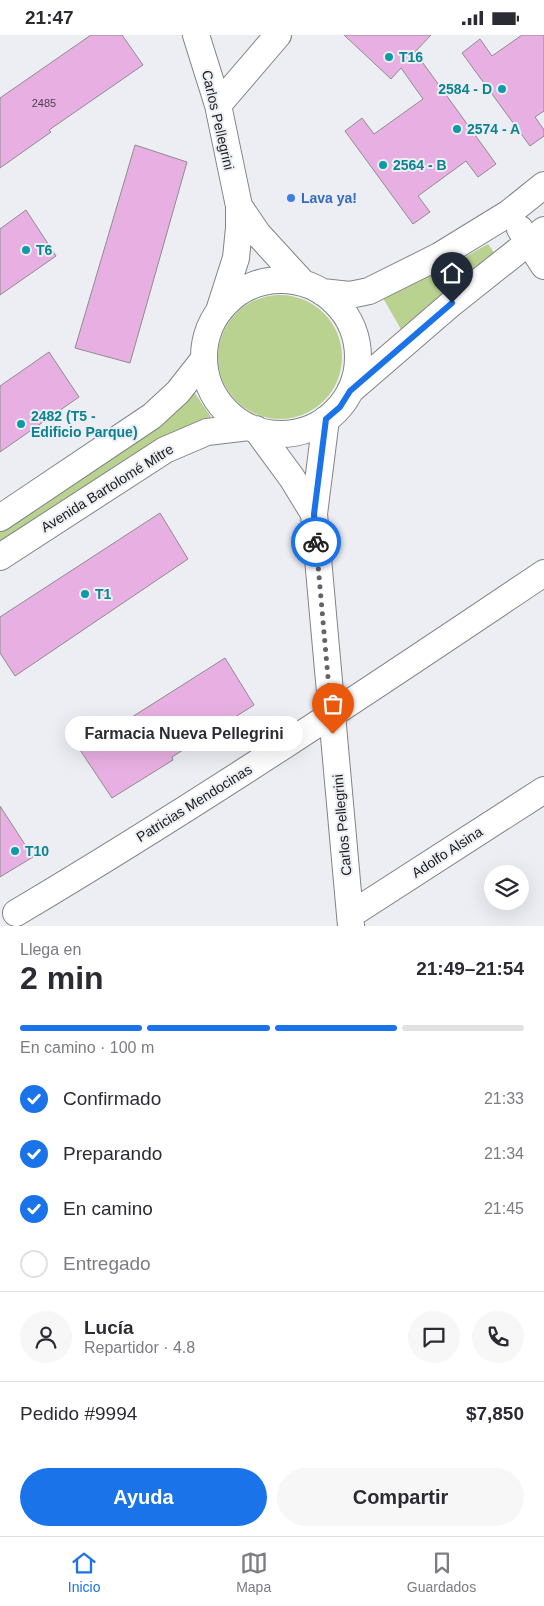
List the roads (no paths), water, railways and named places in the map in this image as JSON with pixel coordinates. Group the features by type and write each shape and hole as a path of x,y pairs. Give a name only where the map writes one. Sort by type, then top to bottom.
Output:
{"street":[{"name":"Carlos Pellegrini","path":"196,35 218,105 239,206 239,235 236,258 218,311"},
{"path":"218,105 278,35"},
{"path":"312,287 335,302 353,330 358,350 357,371 350,391 340,407 326,419 298,432 277,434 252,428 231,415 217,399 208,380 204,359 207,334 218,311 235,295 255,284 278,280 312,287 350,295 369,291 439,257 509,213 544,185"},
{"name":"Carlos Pellegrini","path":"239,206 264,241 312,287"},
{"path":"509,213 536,236 544,266"},
{"path":"350,391 452,303 536,236"},
{"path":"0,518 152,415 178,392 204,359"},
{"name":"Carlos Pellegrini","path":"326,419 314,514 351,921"},
{"name":"Carlos Pellegrini","path":"252,428 292,478 314,514"},
{"name":"Avenida Bartolomé Mitre","path":"0,557 165,451 207,432 252,428"},
{"name":"Patricias Mendocinas","path":"16,913 97,865 332,716 544,573"},
{"name":"Adolfo Alsina","path":"351,921 544,790"}],"place":[{"name":"T16","path":"389,57"},
{"name":"2584 - D","path":"502,89"},
{"name":"2574 - A","path":"457,129"},
{"name":"2564 - B","path":"383,165"},
{"name":"Lava ya!","path":"291,198"},
{"name":"T6","path":"26,250"},
{"name":"2482 (T5 - Edificio Parque)","path":"21,424"},
{"name":"T1","path":"85,594"},
{"name":"Farmacia Nueva Pellegrini","path":"333,734"},
{"name":"T10","path":"15,851"}]}
